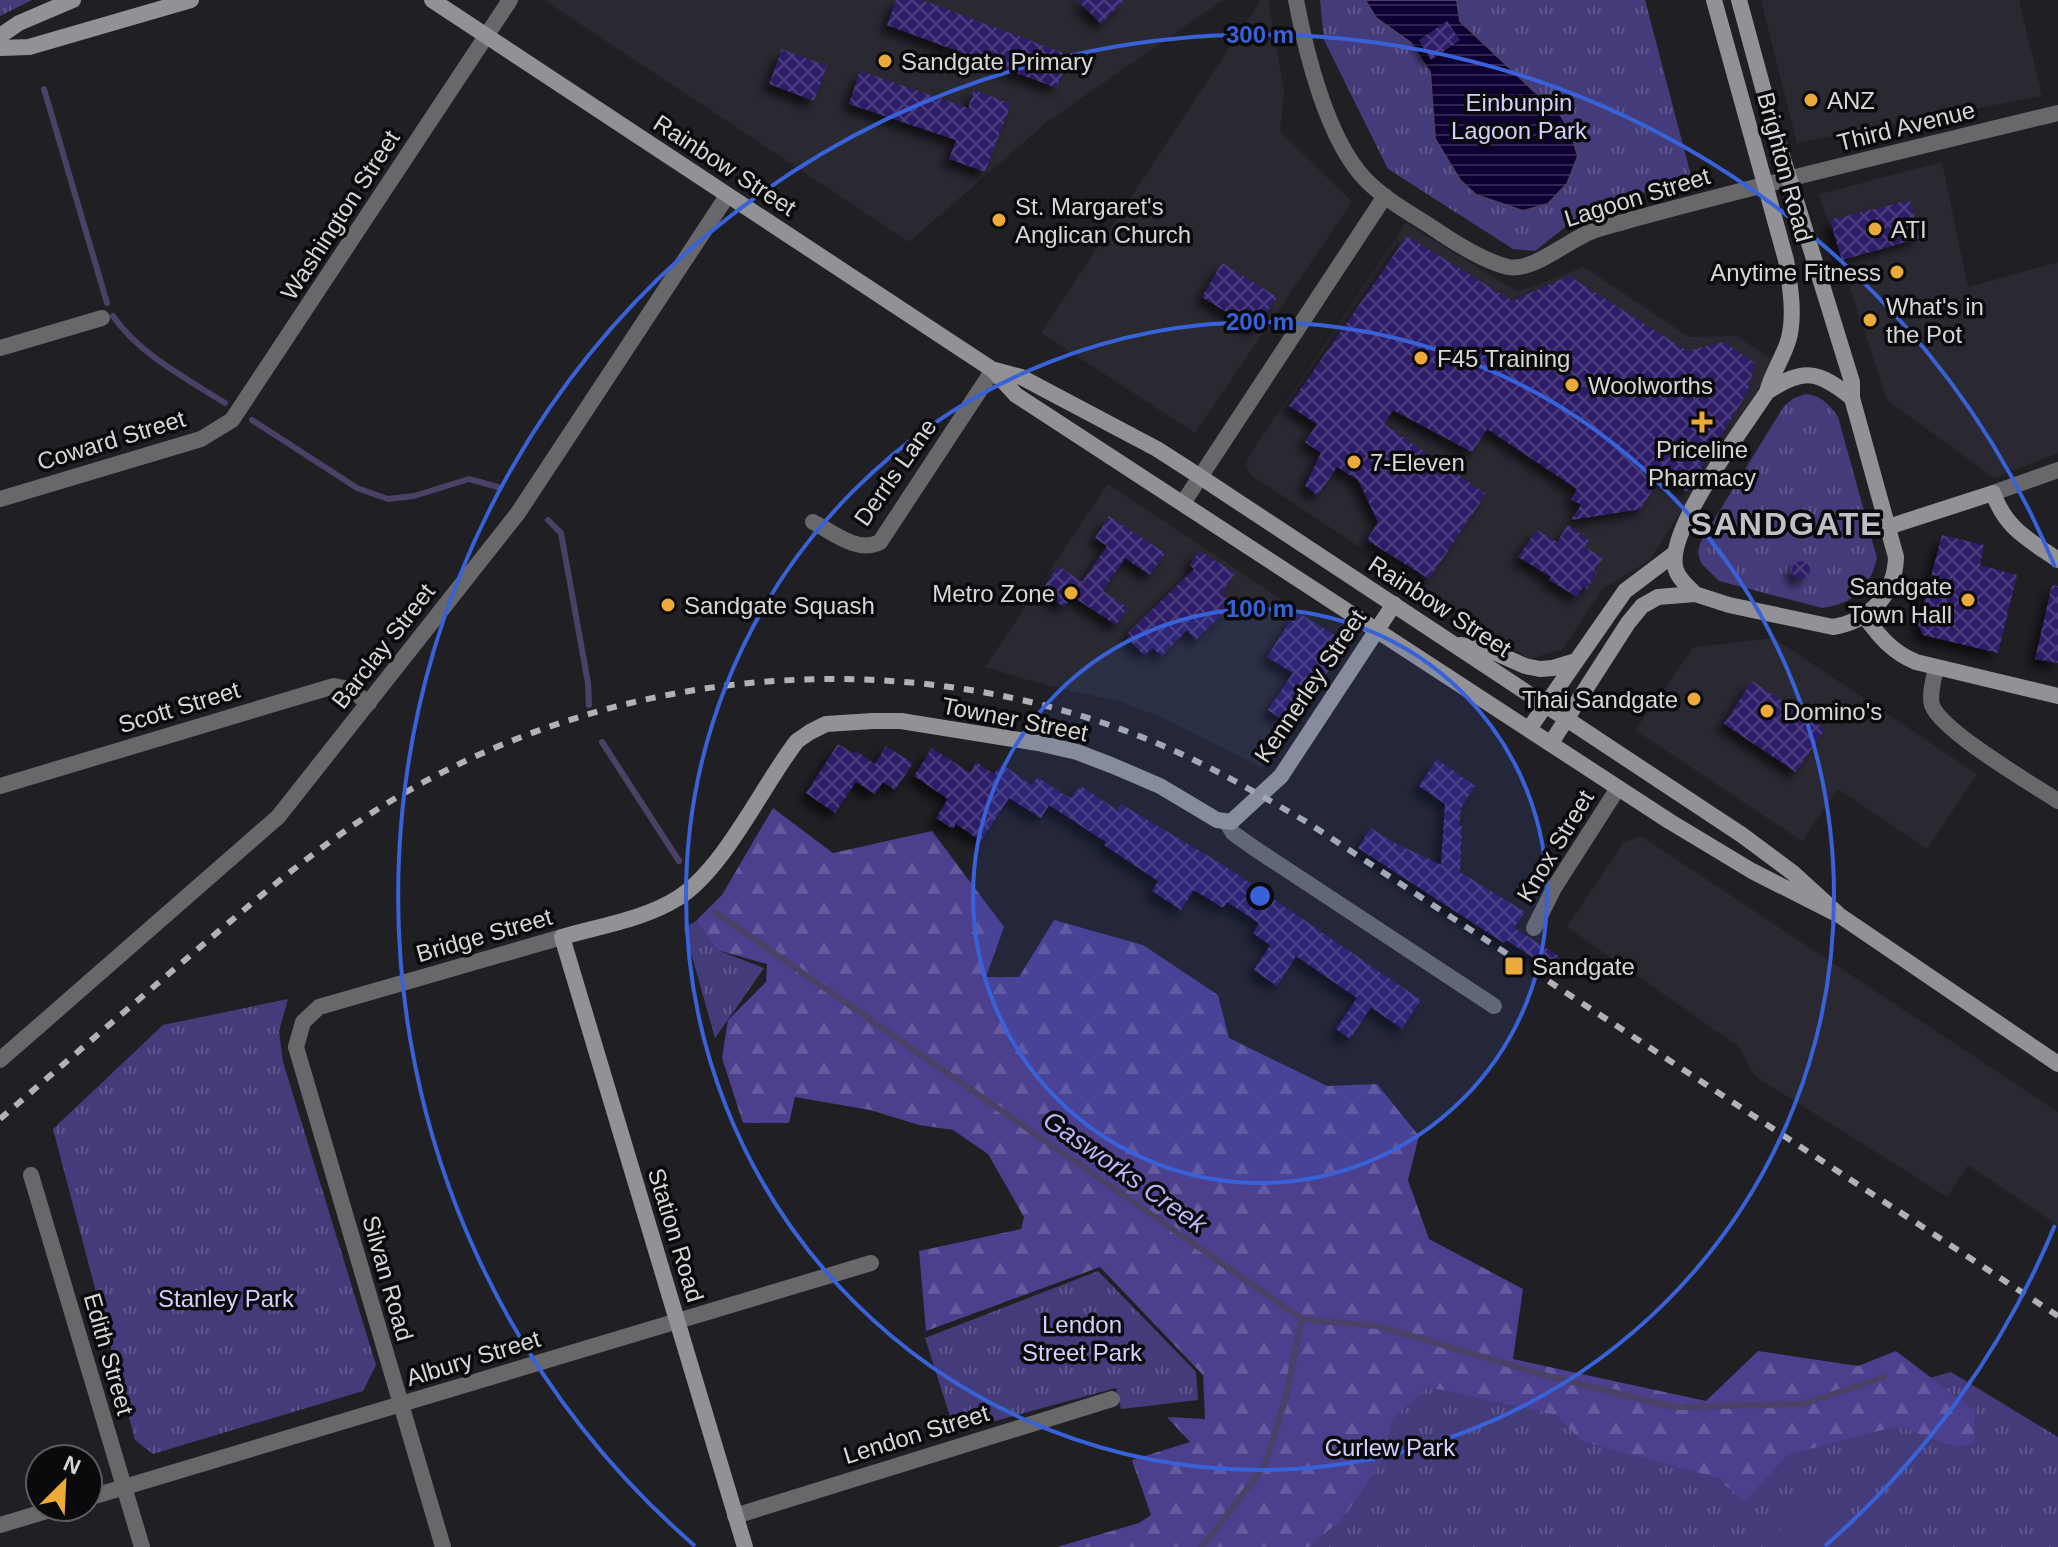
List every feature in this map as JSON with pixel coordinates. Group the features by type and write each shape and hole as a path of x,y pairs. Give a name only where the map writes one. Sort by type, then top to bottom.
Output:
{"main road":[{"path":"0,36 19,23 73,0"},
{"path":"0,48 29,47 191,0"},
{"name":"Rainbow Street","path":"432,0 993,370 1016,395 1618,788 1728,857 1839,915 2058,1064"},
{"name":"Brighton Road","path":"1714,0 1786,260 1790,290 1789,338 1771,375 1767,392"},
{"name":"Brighton Road","path":"1739,0 1776,136 1852,382 1852,398 1896,557 1892,580 1876,607 1865,617"},
{"name":"Rainbow Street","path":"993,370 1021,377 1157,449 1199,476 1769,854 1839,915"},
{"path":"1695,594 1675,569 1674,554 1682,525 1767,392 1792,376 1809,374 1827,378 1852,398"},
{"path":"1888,527 1993,493 2008,523 2058,560"},
{"path":"1529,729 1625,591 1674,554"},
{"path":"1551,743 1642,606 1658,597 1695,594 1820,626 1849,624 1865,617 1890,649 1902,656 2058,696"},
{"name":"Kennerley Street","path":"1227,823 1236,820 1281,776 1394,604"},
{"path":"1451,643 1487,649 1525,666 1540,669 1576,661"},
{"name":"Towner Street","path":"680,896 709,871 797,741 826,724 901,721 1077,752 1160,786 1227,823"},
{"name":"Bridge Street","path":"562,937 657,909 680,896"},
{"name":"Station Road","path":"562,937 745,1547"}],"street":[{"name":"Washington Street","path":"232,420 510,0"},
{"name":"Lagoon Street","path":"1296,0 1310,64 1336,131 1349,158 1364,178 1443,235 1508,267 1524,268 1565,243 1593,231 1764,184"},
{"name":"Third Avenue","path":"1764,184 2058,113"},
{"name":"Barclay Street","path":"0,1060 278,817 518,513 727,196"},
{"path":"1183,503 1385,196"},
{"path":"0,348 102,318"},
{"name":"Derrls Lane","path":"813,522 859,546 870,548 880,542 993,370"},
{"name":"Coward Street","path":"0,499 201,439 232,420"},
{"path":"1993,493 2058,470"},
{"path":"1936,667 1931,699 1938,715 1972,744 2058,801"},
{"name":"Scott Street","path":"0,786 334,686 349,689 369,703"},
{"name":"Knox Street","path":"1534,928 1554,888 1618,788"},
{"name":"Towner Street","path":"1227,823 1233,833 1254,848 1494,1006"},
{"name":"Bridge Street","path":"303,1022 319,1007 562,937"},
{"name":"Silvan Road","path":"303,1022 296,1047 443,1547"},
{"name":"Edith Street","path":"31,1175 142,1547"},
{"name":"Albury Street","path":"104,1493 871,1263"},
{"name":"Lendon Street","path":"735,1516 1112,1399"},
{"path":"0,1525 24,1518"}],"shaded area":[{"name":"Sandgate Primary","path":"544,0 1223,0 1047,122 909,242"},
{"path":"1261,0 1268,0 1284,91 1280,131 1352,202 1195,433 1041,333"},
{"path":"1365,0 1457,0 1460,21 1556,108 1570,130 1578,156 1567,184 1548,204 1523,211 1476,195 1460,180 1435,139 1430,72 1411,43 1376,18"},
{"path":"1761,0 2019,0 2042,96 1797,143"},
{"path":"1942,162 1968,287 2058,262 2058,453 1994,478 1887,400 1819,194"},
{"path":"1406,223 1517,292 1584,267 1689,337 1737,336 1775,362 1650,560 1602,589 1563,649 1529,659 1251,475 1246,466 1248,457"},
{"path":"1108,484 1348,644 1262,768 1161,717 1118,701 1045,685 985,667"},
{"path":"1774,638 1977,774 1927,849 1838,789 1802,841 1635,730 1694,647"},
{"path":"1641,836 2058,1112 2058,1225 1968,1165 1947,1197 1755,1076 1738,1046 1567,927 1624,842"}],"green space":[{"path":"0,0 32,0 0,16"},
{"name":"Einbunpin Lagoon Park","path":"1320,0 1645,0 1693,183 1597,202 1535,251 1513,249 1388,169 1324,40"},
{"path":"1806,394 1825,401 1838,417 1877,558 1870,578 1858,593 1843,603 1822,608 1719,581 1701,563 1698,552 1701,541 1784,406"},
{"path":"773,808 833,853 932,831 1004,927 986,977 1019,977 1054,920 1143,945 1218,995 1229,1038 1327,1086 1377,1084 1419,1136 1408,1180 1429,1239 1523,1289 1513,1359 1706,1401 1758,1351 1858,1366 1896,1351 1975,1411 1974,1443 1957,1447 1897,1426 1787,1455 1745,1501 1722,1479 1581,1441 1557,1415 1428,1387 1392,1419 1384,1458 1344,1517 1309,1547 1057,1547 1139,1523 1151,1515 1132,1460 1190,1442 1167,1417 1205,1419 1203,1375 1100,1267 926,1331 919,1251 1021,1229 1024,1217 988,1154 953,1130 919,1125 870,1110 795,1097 789,1123 743,1123 722,1058 728,1020 766,982 767,964 717,950 696,921 722,895"},
{"path":"696,921 717,950 764,968 715,1038 684,928"},
{"name":"Stanley Park","path":"288,999 279,1031 283,1062 376,1365 363,1391 153,1454 135,1440 53,1129 163,1025"},
{"name":"Lendon Street Park","path":"1098,1271 1196,1372 1198,1400 1121,1409 1116,1388 955,1432 925,1338"},
{"name":"Curlew Park","path":"1313,1361 1789,1417 1951,1372 2058,1437 2058,1547 1220,1547"},
{"path":"1798,1497 1885,1547 1770,1547"}],"building":[{"path":"896,0 922,0 1069,55 1057,88 887,25"},
{"path":"1077,0 1125,0 1101,24"},
{"path":"1447,21 1460,40 1431,60 1419,40"},
{"path":"782,49 827,66 814,101 769,84"},
{"path":"860,71 968,108 974,90 1011,104 985,172 949,159 956,140 849,104"},
{"name":"ATI","path":"1910,200 1920,238 1842,260 1830,220"},
{"path":"1407,236 1512,301 1569,276 1687,351 1724,342 1755,363 1747,393 1687,492 1661,476 1641,509 1571,520 1581,505 1571,499 1577,489 1487,429 1472,452 1393,410 1384,424 1486,494 1429,579 1367,540 1378,522 1358,480 1337,467 1318,495 1305,486 1321,453 1305,442 1317,424 1289,406"},
{"path":"1222,263 1277,297 1256,330 1202,297"},
{"path":"1109,516 1165,553 1150,575 1125,558 1103,591 1128,608 1116,625 1072,596 1064,607 1041,592 1058,566 1082,582 1107,546 1095,538"},
{"path":"1568,525 1589,540 1585,547 1603,558 1587,589 1583,587 1577,597 1518,557 1537,530 1557,542"},
{"name":"Sandgate Town Hall","path":"1942,535 1984,545 1980,565 2017,575 1998,653 1923,635 1918,625"},
{"path":"1199,551 1235,573 1222,593 1232,605 1196,640 1187,630 1162,656 1153,648 1144,655 1127,638 1131,635 1128,633 1194,569 1190,565"},
{"path":"1797,561 1805,561 1810,570 1808,577 1797,579 1792,574 1792,566"},
{"path":"2052,585 2058,586 2058,663 2035,659"},
{"path":"1296,612 1347,643 1312,695 1316,697 1295,728 1268,710 1293,673 1267,657"},
{"path":"1752,681 1825,729 1796,772 1724,724"},
{"path":"838,744 854,754 856,751 875,764 886,746 913,763 895,790 883,782 875,794 856,782 835,813 806,793"},
{"path":"932,748 970,773 976,762 994,774 1001,764 1032,785 1037,777 1070,798 1081,786 1117,810 1121,804 1225,866 1421,1000 1402,1029 1371,1007 1350,1039 1336,1029 1357,998 1296,956 1277,986 1254,970 1270,945 1253,933 1259,923 1227,902 1223,908 1194,890 1181,910 1152,891 1158,881 1049,805 1041,818 1009,798 981,841 956,824 953,829 936,818 948,799 914,776"},
{"path":"1437,759 1475,786 1461,808 1460,872 1525,912 1514,928 1560,957 1552,970 1506,940 1504,943 1358,848 1371,828 1441,865 1445,804 1419,786"}],"waterway":[{"path":"44,89 107,303"},
{"path":"113,316 150,354 225,403"},
{"path":"252,420 357,488 388,499 414,496 469,479 498,487"},
{"name":"Gasworks Creek","path":"548,520 561,533 588,683 589,705"},
{"name":"Gasworks Creek","path":"602,742 679,861"},
{"name":"Gasworks Creek","path":"715,912 1302,1319 1378,1326 1548,1376 1673,1407 1803,1404 1884,1377"},
{"name":"Gasworks Creek","path":"1202,1547 1264,1467 1285,1401 1302,1319"}],"railway":[{"path":"0,1119 298,866 370,814 461,763 558,724 658,697 761,682 865,680 968,690 1070,712 1168,748 1221,773 1305,821 2058,1316"}],"place":[{"name":"Sandgate Primary","path":"885,61"},
{"name":"ANZ","path":"1811,100"},
{"name":"St. Margaret's Anglican Church","path":"999,220"},
{"name":"ATI","path":"1875,229"},
{"name":"Anytime Fitness","path":"1897,272"},
{"name":"What's in the Pot","path":"1870,320"},
{"name":"F45 Training","path":"1421,358"},
{"name":"Woolworths","path":"1572,385"},
{"name":"Priceline Pharmacy","path":"1702,422"},
{"name":"7-Eleven","path":"1354,462"},
{"name":"Metro Zone","path":"1071,593"},
{"name":"Sandgate Town Hall","path":"1968,600"},
{"name":"Sandgate Squash","path":"668,605"},
{"name":"Thai Sandgate","path":"1694,699"},
{"name":"Domino's","path":"1767,711"},
{"name":"Sandgate","path":"1514,966"}],"district":[{"name":"SANDGATE","path":"1787,524"}]}
